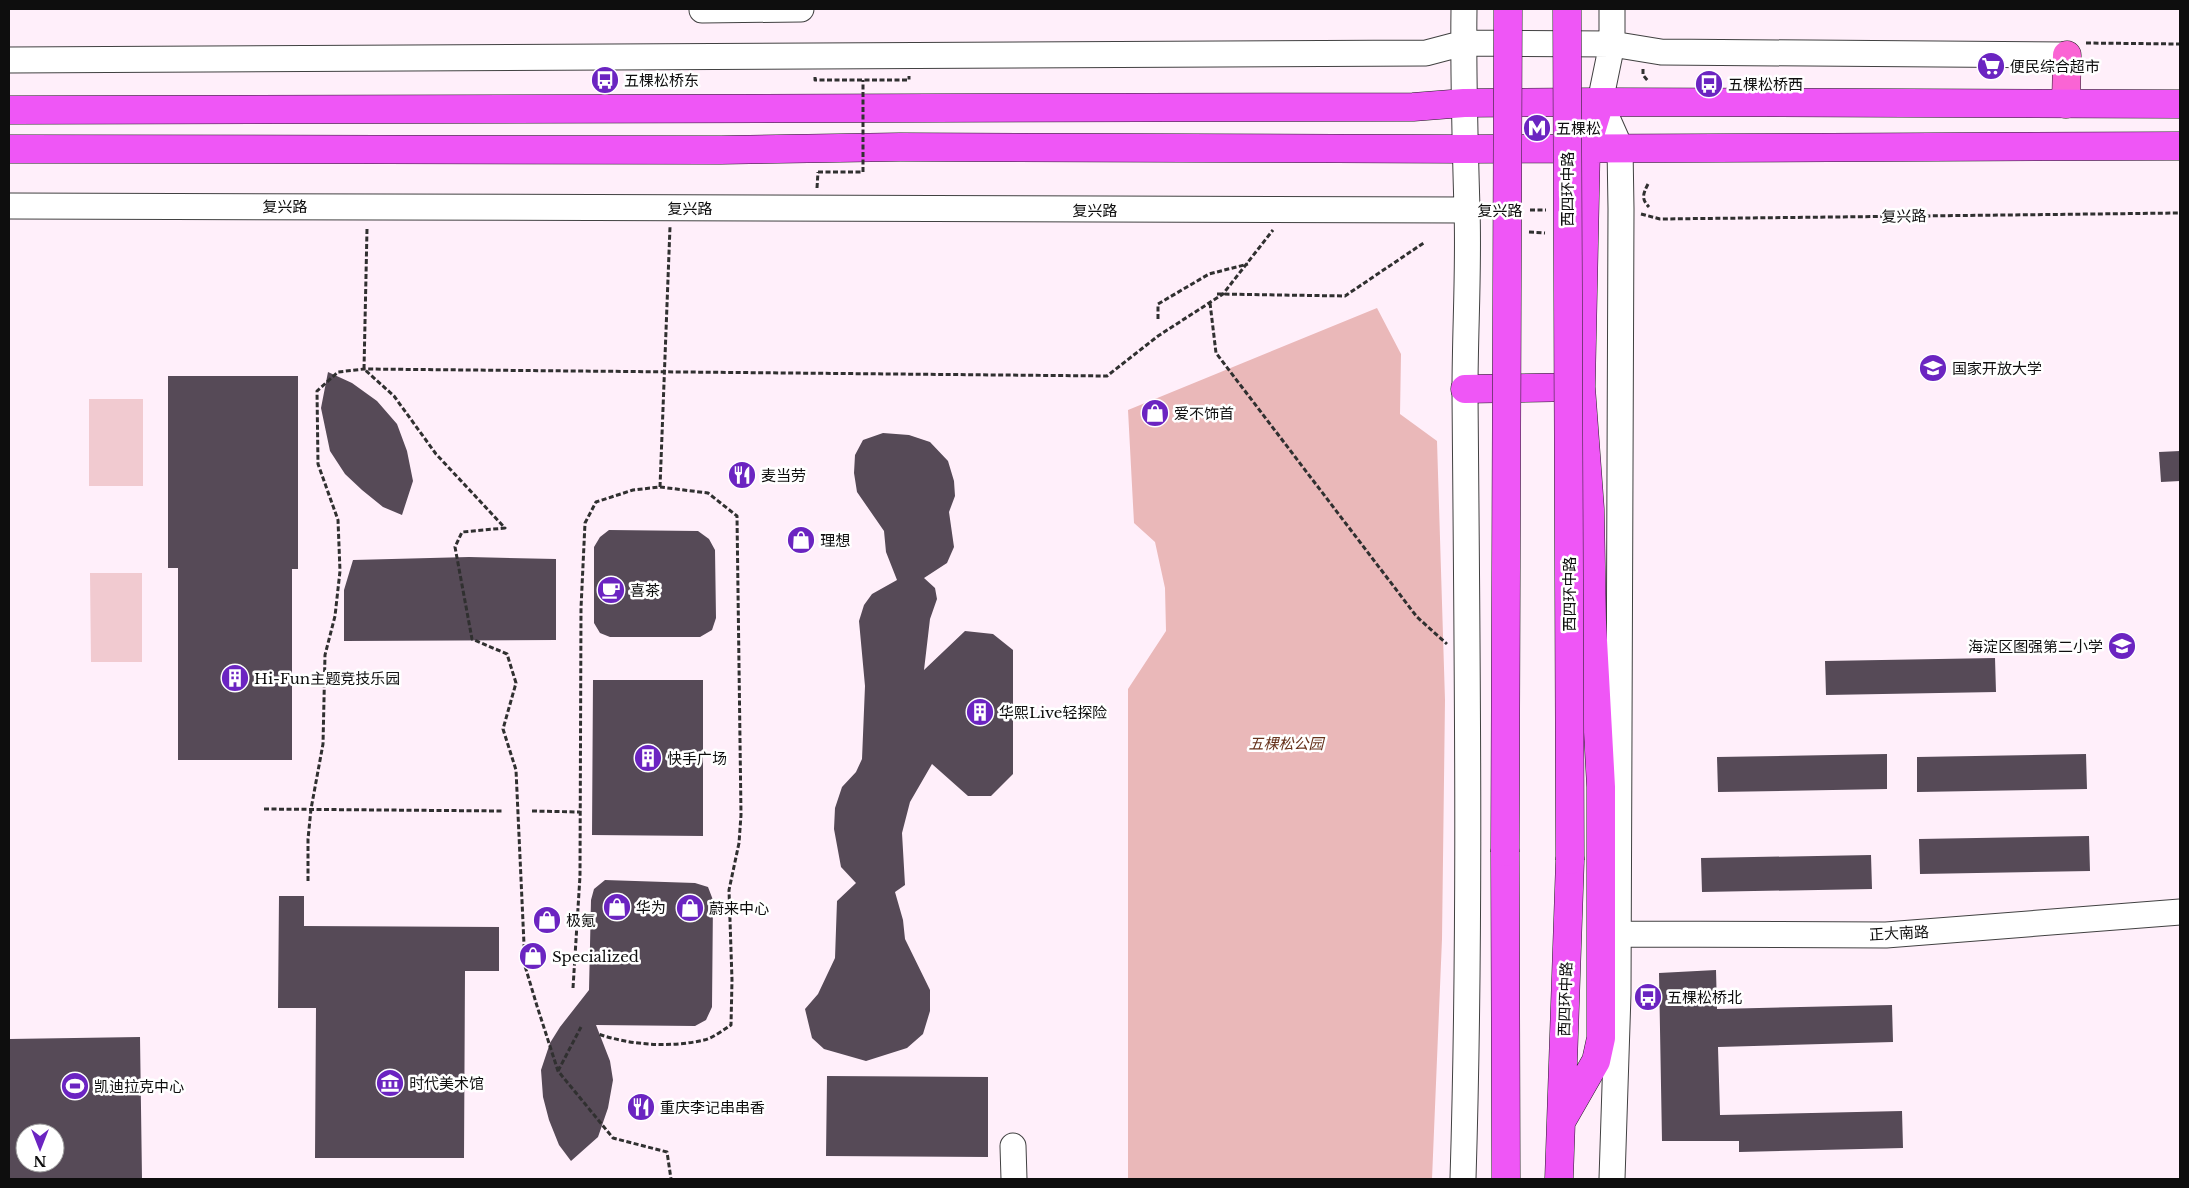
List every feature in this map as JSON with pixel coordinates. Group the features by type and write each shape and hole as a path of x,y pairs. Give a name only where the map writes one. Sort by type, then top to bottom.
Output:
{"highway":[{"path":"1506,1179 1505,852 1508,9"},
{"name":"西四环中路","path":"1559,1179 1570,860 1566,9"},
{"path":"1561,1122 1596,1061 1600,1038 1601,787 1592,622 1590,509 1581,387 1586,148 1600,102"},
{"path":"9,110 1413,107 1464,103 1600,102 2180,104"},
{"path":"9,149 682,150 900,147 1464,149 2180,146"},
{"path":"1465,388 1581,387"}],"main road":[{"path":"2066,104 2067,55"}],"street":[{"path":"702,10 801,9"},
{"path":"1463,1179 1468,663 1465,388 1467,210 1464,149 1464,9"},
{"path":"1612,9 1612,44 1600,102 1620,147 1621,209 1618,994 1612,1179"},
{"path":"9,60 1416,53 1464,43 1612,44 1661,52 2067,55"},
{"name":"复兴路","path":"9,206 1467,210"},
{"name":"正大南路","path":"1617,934 1886,934 2180,912"},
{"path":"1013,1146 1014,1179"},
{"path":"1456,1179 1464,1154"}],"path":[{"path":"2067,55 2079,43 2180,44"},
{"path":"814,80 909,80"},
{"path":"818,172 863,172 863,80"},
{"path":"1648,184 1643,196 1644,202 1649,207"},
{"path":"367,206 364,369 394,396 436,454 505,528 462,532 455,547 472,639 507,654 516,684 503,730 516,770 524,966 558,1071 614,1138 667,1152 671,1179"},
{"path":"660,487 671,208"},
{"name":"复兴路","path":"1621,209 1660,219 2180,213"},
{"path":"308,881 308,839 311,809 323,744 325,655 335,616 340,571 338,520 318,464 317,391 338,372 364,369 1107,376 1158,336 1223,294 1288,210"},
{"name":"复兴路","path":"1526,210 1584,210"},
{"path":"1521,232 1548,233"},
{"path":"1217,294 1345,296 1426,242"},
{"path":"1158,319 1158,304 1209,274 1248,264"},
{"path":"1210,303 1216,353 1417,617 1468,663"},
{"path":"573,988 580,876 581,608 585,523 596,502 633,490 660,487 708,493 737,516 741,815 739,843 729,890 732,980 731,1025 706,1040 661,1045 615,1040 598,1034"},
{"path":"264,809 502,811"},
{"path":"532,811 580,812"},
{"path":"558,1071 581,1027"}],"green space":[{"name":"五棵松公园","path":"1377,308 1401,354 1400,414 1437,441 1445,700 1442,939 1432,1179 1128,1179 1128,689 1166,631 1165,588 1155,542 1134,523 1128,410"}],"shaded area":[{"path":"89,399 143,399 143,486 89,486"},
{"path":"90,573 142,573 142,662 91,662"}],"building":[{"path":"328,372 352,383 377,401 397,424 407,451 413,481 402,515 383,507 362,490 345,474 330,451 321,408"},
{"path":"168,376 298,376 298,569 292,569 292,760 178,760 178,568 168,568"},
{"path":"883,433 909,435 930,442 948,461 954,481 955,496 949,512 954,547 947,563 924,578 935,588 937,599 930,619 924,670 965,631 993,634 1013,650 1013,774 991,796 968,796 932,764 910,802 902,833 905,885 895,892 903,920 905,939 930,990 930,1011 923,1034 907,1048 866,1061 824,1049 812,1038 805,1009 818,994 835,958 837,901 856,883 841,867 834,829 835,808 842,787 856,772 862,759 865,686 859,621 864,605 872,594 897,580 886,552 884,531 857,492 854,473 855,455 863,440"},
{"path":"2180,451 2180,481 2161,482 2159,452"},
{"path":"609,530 698,531 709,539 715,550 716,618 712,630 700,637 610,637 600,633 594,623 594,547 600,537"},
{"path":"469,557 556,559 556,640 344,641 344,590 353,560"},
{"path":"1995,658 1996,692 1826,695 1825,661"},
{"name":"快手广场","path":"593,680 703,680 703,836 592,835"},
{"path":"1887,754 1887,789 1718,792 1717,757"},
{"path":"2086,754 2087,789 1917,792 1917,757"},
{"path":"2089,836 2090,871 1920,874 1919,839"},
{"path":"1871,855 1872,889 1702,892 1701,858"},
{"path":"605,880 695,883 708,887 713,900 712,1007 706,1020 695,1026 596,1025 610,1061 613,1080 608,1108 598,1137 571,1161 559,1145 549,1120 543,1097 541,1070 550,1043 589,990 591,900 594,889"},
{"name":"时代美术馆","path":"279,896 304,896 304,926 499,927 499,971 465,971 464,1158 315,1158 316,1008 278,1008"},
{"path":"1716,970 1717,1009 1892,1005 1893,1042 1718,1047 1720,1115 1902,1111 1903,1148 1739,1152 1739,1141 1662,1141 1659,973"},
{"name":"凯迪拉克中心","path":"140,1037 142,1179 9,1179 9,1039"},
{"path":"827,1076 988,1077 988,1157 826,1156"}],"place":[{"name":"便民综合超市","path":"1991,66"},
{"name":"五棵松桥东","path":"605,80"},
{"name":"五棵松桥西","path":"1709,84"},
{"name":"五棵松","path":"1537,128"},
{"name":"国家开放大学","path":"1933,368"},
{"name":"爱不饰首","path":"1155,413"},
{"name":"麦当劳","path":"742,475"},
{"name":"理想","path":"801,540"},
{"name":"喜茶","path":"611,590"},
{"name":"海淀区图强第二小学","path":"2122,646"},
{"name":"Hi-Fun主题竞技乐园","path":"235,678"},
{"name":"华熙Live轻探险","path":"980,712"},
{"name":"快手广场","path":"648,758"},
{"name":"华为","path":"617,907"},
{"name":"蔚来中心","path":"690,908"},
{"name":"极氪","path":"547,920"},
{"name":"Specialized","path":"533,956"},
{"name":"五棵松桥北","path":"1648,997"},
{"name":"时代美术馆","path":"390,1083"},
{"name":"凯迪拉克中心","path":"75,1086"},
{"name":"重庆李记串串香","path":"641,1107"}]}
